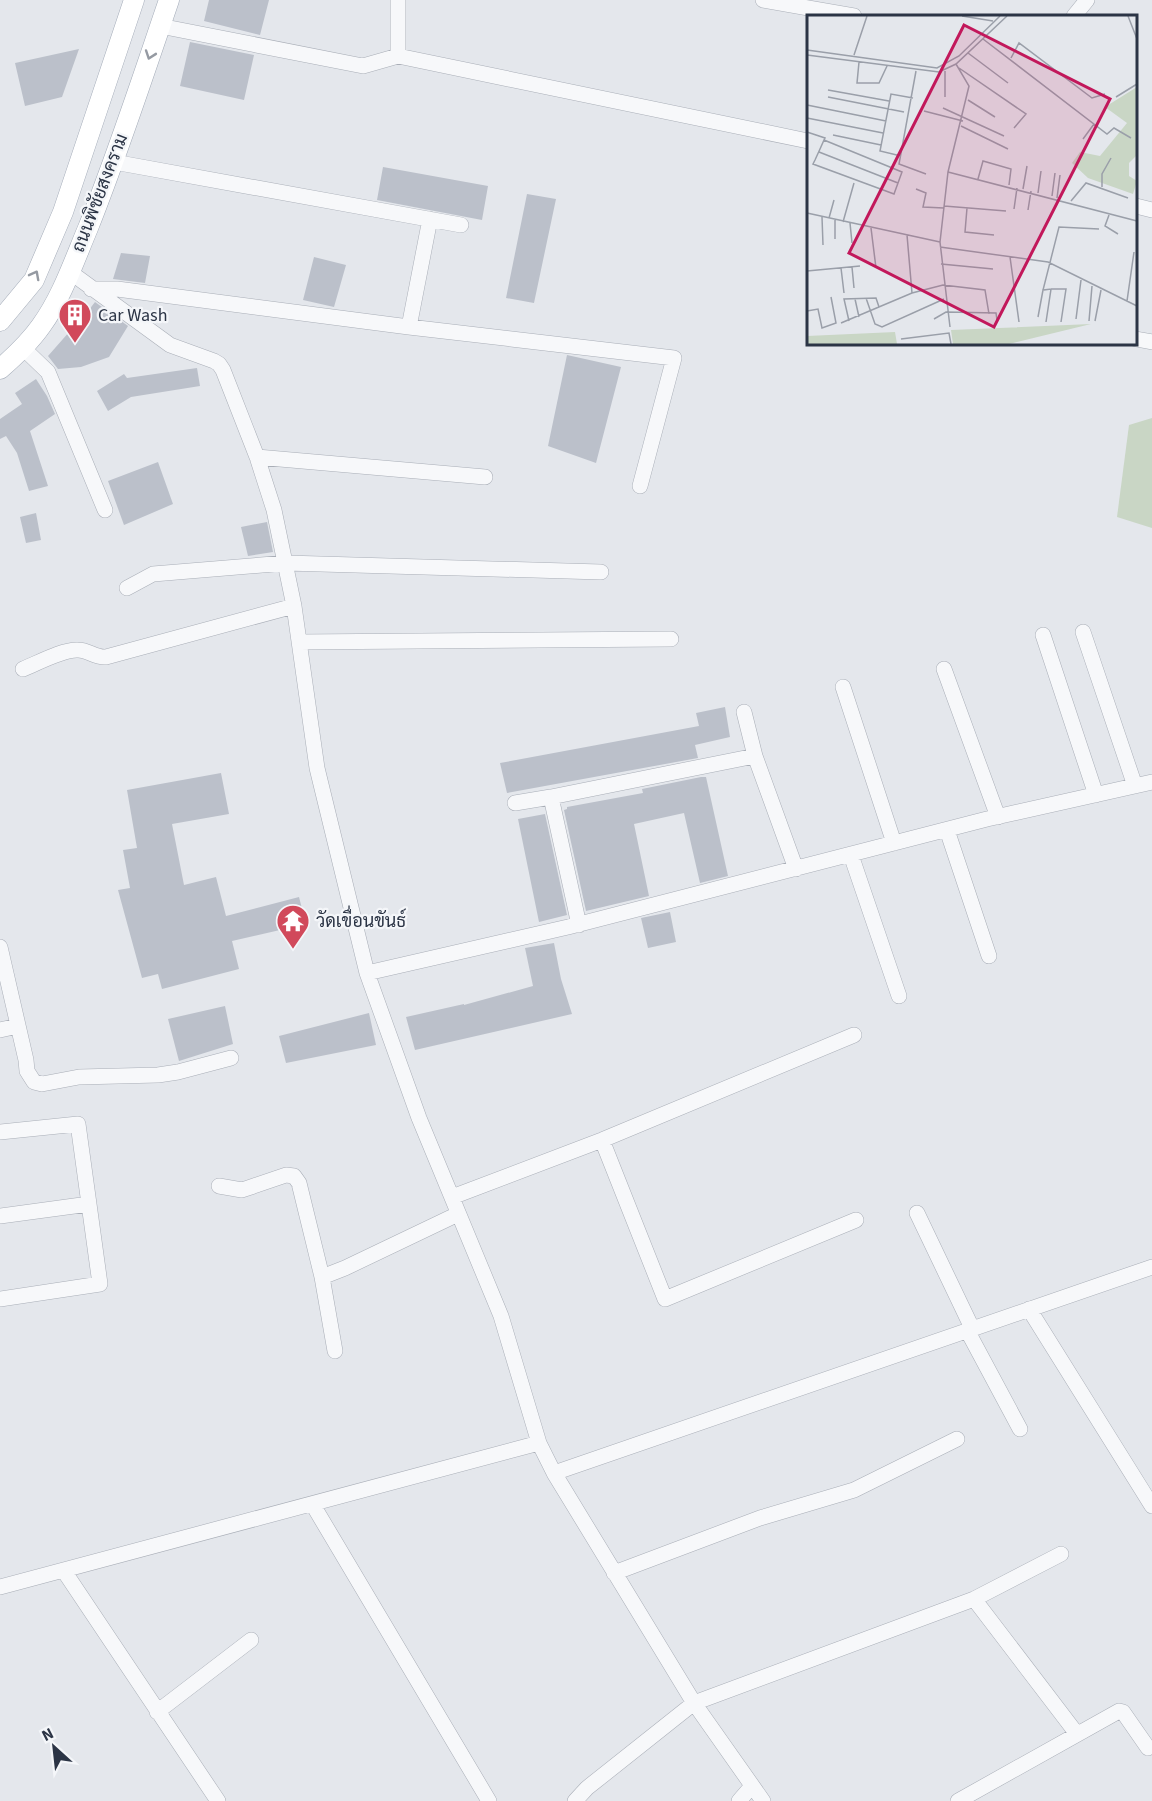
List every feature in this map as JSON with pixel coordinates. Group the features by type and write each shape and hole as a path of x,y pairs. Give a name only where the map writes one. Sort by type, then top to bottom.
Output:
{"main road":[{"name":"ถนนพิชัยสงคราม","path":"0,321 34,280 63,212 134,0"},
{"name":"ถนนพิชัยสงคราม","path":"0,369 23,348 40,327 54,306 70,272 114,162 169,0"}],"street":[{"path":"398,0 398,56"},
{"path":"762,0 848,15"},
{"path":"1075,15 1087,0"},
{"path":"160,26 363,66 398,56 807,141"},
{"path":"114,162 461,225"},
{"path":"1137,206 1152,210"},
{"path":"409,327 430,219"},
{"path":"70,272 170,345 219,364 258,457 274,510 294,606 317,768 367,973 419,1118 501,1316 539,1443 554,1473 694,1703 763,1801"},
{"path":"91,289 117,289 409,327 674,358 640,486"},
{"path":"1137,339 1152,342"},
{"path":"23,348 48,372 105,510"},
{"path":"258,457 485,477"},
{"path":"127,588 153,574 286,563 601,572"},
{"path":"23,669 70,651 84,651 94,656 106,657 294,606"},
{"path":"1083,632 1135,786"},
{"path":"1044,635 1096,795"},
{"path":"299,642 671,639"},
{"path":"944,669 998,817"},
{"path":"843,687 894,843"},
{"path":"744,712 755,756 796,868"},
{"path":"515,803 755,756"},
{"path":"367,973 579,925 998,817 1152,782"},
{"path":"551,797 579,925"},
{"path":"946,830 989,956"},
{"path":"851,855 899,996"},
{"path":"0,947 27,1071 34,1082 42,1084 80,1077 158,1075 231,1058"},
{"path":"0,1030 18,1026"},
{"path":"452,1197 602,1140 854,1035"},
{"path":"0,1132 78,1124 100,1284 0,1299"},
{"path":"602,1140 664,1299 856,1220"},
{"path":"219,1186 242,1190 286,1175 294,1176 300,1184 322,1277 335,1351"},
{"path":"0,1216 90,1204"},
{"path":"917,1213 970,1329 1020,1429"},
{"path":"322,1277 458,1214"},
{"path":"554,1473 1151,1268"},
{"path":"1029,1309 1152,1506"},
{"path":"614,1573 760,1518 854,1490 957,1439"},
{"path":"0,1587 539,1443"},
{"path":"312,1505 489,1801"},
{"path":"575,1801 587,1788 694,1703 974,1599 1061,1554"},
{"path":"64,1571 218,1801"},
{"path":"974,1599 1077,1734"},
{"path":"157,1713 252,1640"},
{"path":"958,1801 1119,1710 1123,1712 1148,1748"},
{"path":"739,1801 752,1786"}],"green space":[{"path":"1152,418 1152,528 1117,517 1129,425"}],"building":[{"path":"209,0 269,0 260,35 204,21"},
{"path":"190,42 254,55 244,100 180,86"},
{"path":"79,49 62,97 25,106 15,63"},
{"path":"383,167 488,186 482,220 377,200"},
{"path":"527,194 556,199 534,303 506,298"},
{"path":"121,253 150,256 145,283 113,279"},
{"path":"314,257 346,265 334,307 303,300"},
{"path":"95,302 128,326 109,357 81,367 58,369 48,356 70,331 72,332"},
{"path":"567,355 621,367 596,463 548,446"},
{"path":"197,368 200,386 131,397 108,411 97,391 124,374 127,378"},
{"path":"36,379 55,414 30,431 48,486 29,491 17,453 6,436 0,439 0,419 22,404 15,393"},
{"path":"158,462 173,504 124,525 108,481"},
{"path":"36,513 41,540 26,543 20,517"},
{"path":"267,522 273,552 248,556 241,527"},
{"path":"725,707 730,737 695,745 698,758 507,793 500,763 699,726 696,713"},
{"path":"221,773 229,814 172,824 184,885 216,877 226,916 299,897 306,924 232,941 239,969 162,989 158,974 142,978 118,890 130,888 123,850 137,848 127,790"},
{"path":"706,777 728,876 700,883 684,813 634,824 649,896 586,911 564,810 567,807 643,793 642,789"},
{"path":"545,814 567,915 539,922 518,819"},
{"path":"670,912 676,942 648,948 641,918"},
{"path":"554,943 561,979 572,1014 415,1050 406,1017 464,1005 533,986 525,948"},
{"path":"225,1006 233,1044 179,1061 168,1019"},
{"path":"369,1013 376,1045 286,1063 279,1036"}],"place":[{"name":"Car Wash","path":"75,344"},
{"name":"วัดเขื่อนขันธ์","path":"293,950"}]}
